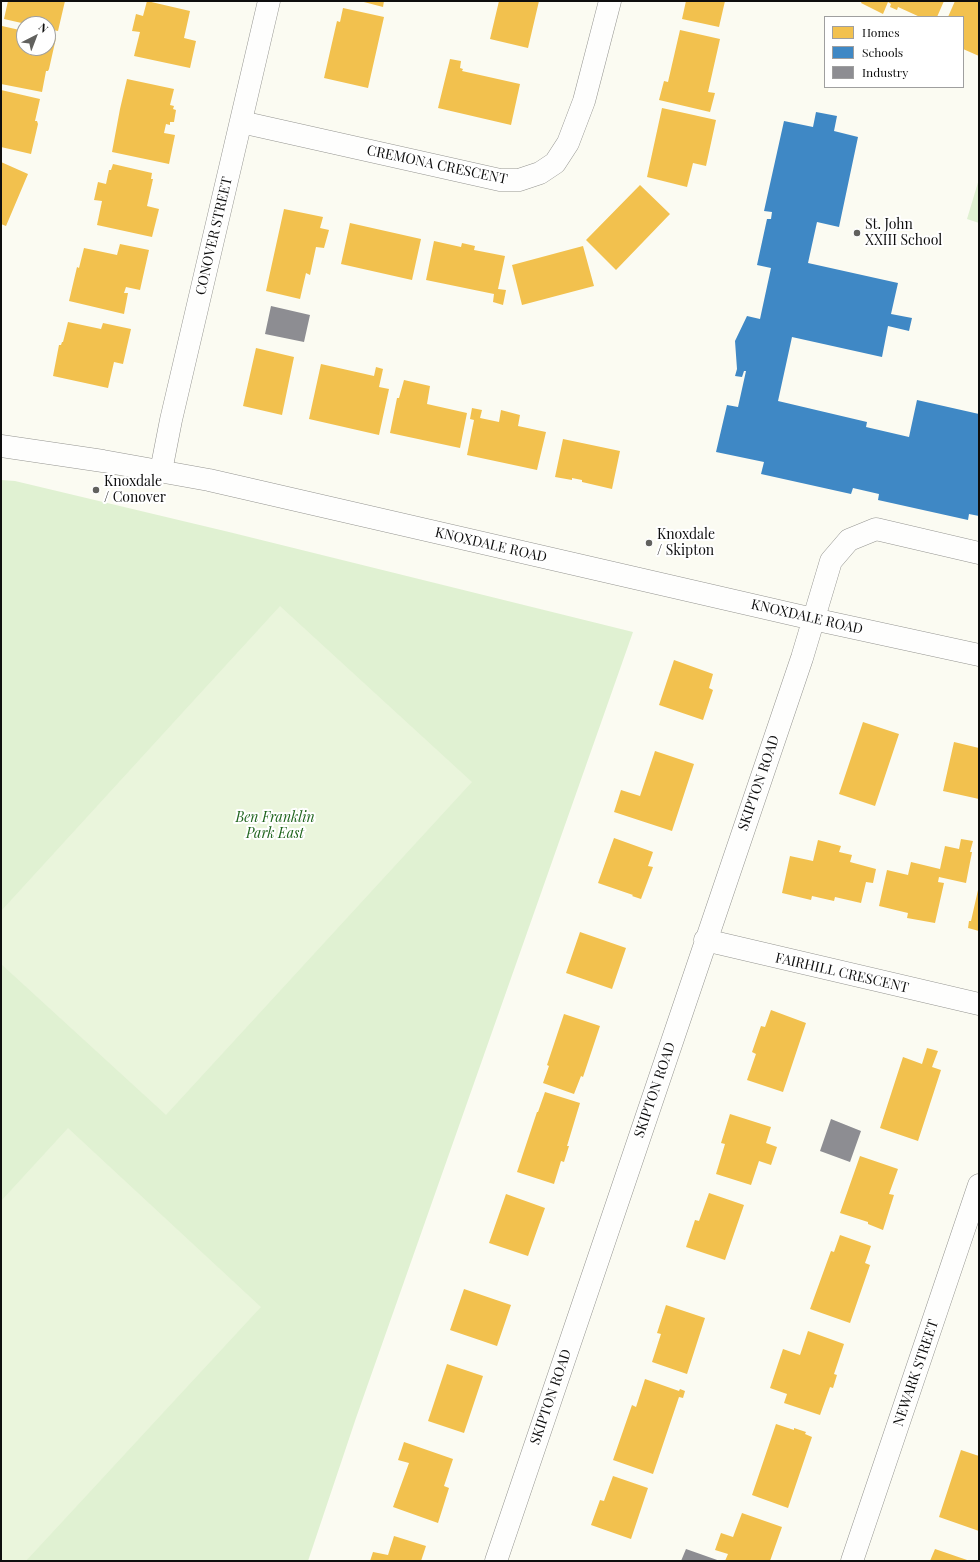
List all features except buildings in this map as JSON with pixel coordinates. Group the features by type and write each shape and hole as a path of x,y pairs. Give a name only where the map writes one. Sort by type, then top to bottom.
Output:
{"street":[{"name":"CONOVER STREET","path":"161,471 171,420 269,1"},
{"name":"CREMONA CRESCENT","path":"241,122 500,180 519,180 540,173 555,163 568,143 584,101 610,1"},
{"name":"KNOXDALE ROAD","path":"1,446 103,460 217,482 979,655"},
{"name":"SKIPTON ROAD","path":"496,1561 705,940 802,658 831,561 849,540 876,529 979,552"},
{"name":"FAIRHILL CRESCENT","path":"705,940 979,1004"},
{"name":"NEWARK STREET","path":"852,1561 979,1185"}],"green space":[{"path":"979,179 979,223 967,219"},
{"name":"Ben Franklin Park East","path":"1,480 15,481 229,532 633,632 356,1418 308,1561 1,1561"},
{"path":"280,606 472,782 166,1115 1,964 1,911"},
{"path":"68,1128 261,1307 26,1561 1,1561 1,1201"}],"place":[{"name":"St. John XXIII School","path":"857,233"},
{"name":"Knoxdale / Conover","path":"96,490"},
{"name":"Knoxdale / Skipton","path":"649,543"}]}
